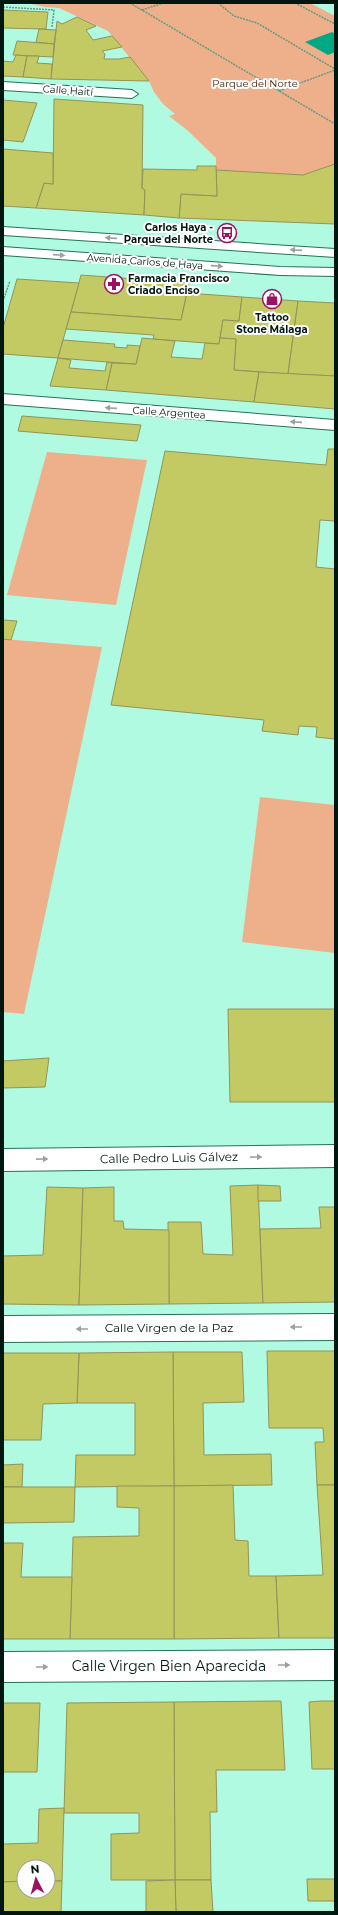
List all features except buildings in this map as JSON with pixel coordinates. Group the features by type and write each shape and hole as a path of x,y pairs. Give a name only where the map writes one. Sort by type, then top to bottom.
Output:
{"street":[{"name":"Calle Haití","path":"3,86 132,94"},
{"name":"Avenida Carlos de Haya","path":"3,231 335,253"},
{"name":"Avenida Carlos de Haya","path":"3,251 280,271 335,272"},
{"name":"Calle Argentea","path":"3,400 335,425"},
{"name":"Calle Pedro Luis Gálvez","path":"3,1160 335,1156"},
{"name":"Calle Virgen de la Paz","path":"3,1329 335,1327"},
{"name":"Calle Virgen Bien Aparecida","path":"3,1667 335,1665"}],"path":[{"path":"130,3 335,124"},
{"path":"142,10 163,3"},
{"path":"218,3 234,16 257,23 335,70"},
{"path":"296,3 335,24"},
{"path":"3,7 54,10 52,26"},
{"path":"279,91 335,70"}],"green space":[{"name":"Parque del Norte","path":"27,3 310,3 335,16 335,164 303,175 216,170 216,158 187,130 169,116 175,114 163,104 154,92 149,81 108,31 59,8"},
{"path":"47,452 147,460 116,605 7,595"},
{"path":"3,639 102,647 24,1014 3,1012"},
{"path":"260,797 335,805 335,953 242,942"}],"shaded area":[{"path":"332,32 335,34 335,52 328,55 305,42"}],"place":[{"name":"Carlos Haya - Parque del Norte","path":"227,233"},
{"name":"Farmacia Francisco Criado Enciso","path":"114,284"},
{"name":"Tattoo Stone Málaga","path":"272,299"}]}
